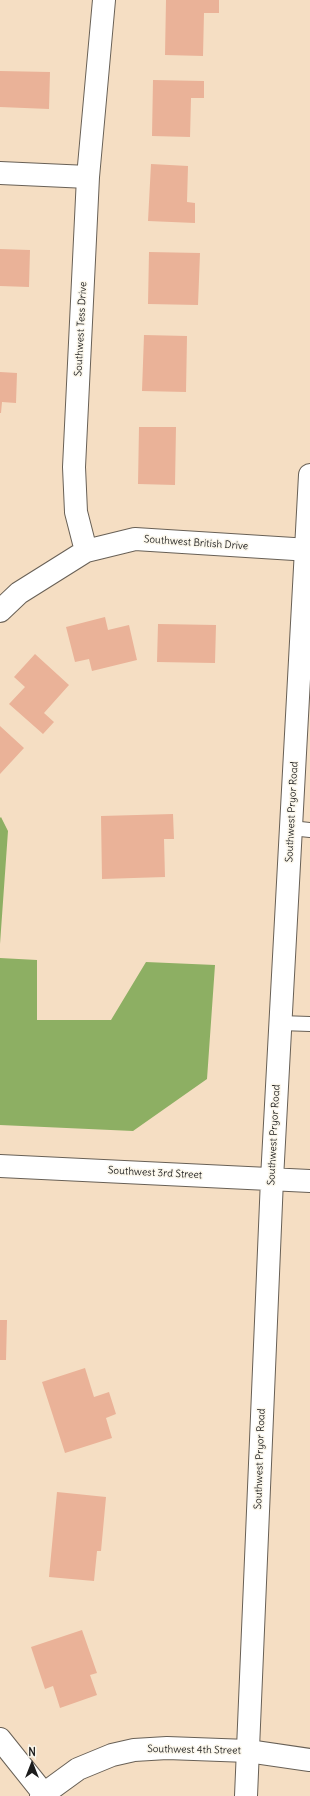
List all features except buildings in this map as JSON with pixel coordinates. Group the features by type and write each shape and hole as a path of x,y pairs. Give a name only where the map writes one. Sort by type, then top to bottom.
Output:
{"main road":[{"name":"Southwest Tess Drive","path":"86,551 76,512 74,467 88,177 104,0"},
{"path":"0,173 88,177"},
{"name":"Southwest Pryor Road","path":"246,1796 280,1023 300,829 310,475"},
{"name":"Southwest British Drive","path":"86,551 135,539 308,550"},
{"path":"0,611 19,593 86,551"},
{"name":"Southwest 3rd Street","path":"0,1166 310,1181"},
{"path":"0,1739 43,1795"},
{"name":"Southwest 4th Street","path":"43,1795 78,1769 112,1754 134,1750 167,1748 248,1751 310,1760"}],"lane":[{"path":"280,1023 310,1024"}],"green space":[{"path":"1,817 8,831 0,944 0,818"},
{"path":"0,958 37,960 37,1020 111,1020 146,962 215,965 207,1079 133,1131 0,1125"}]}
